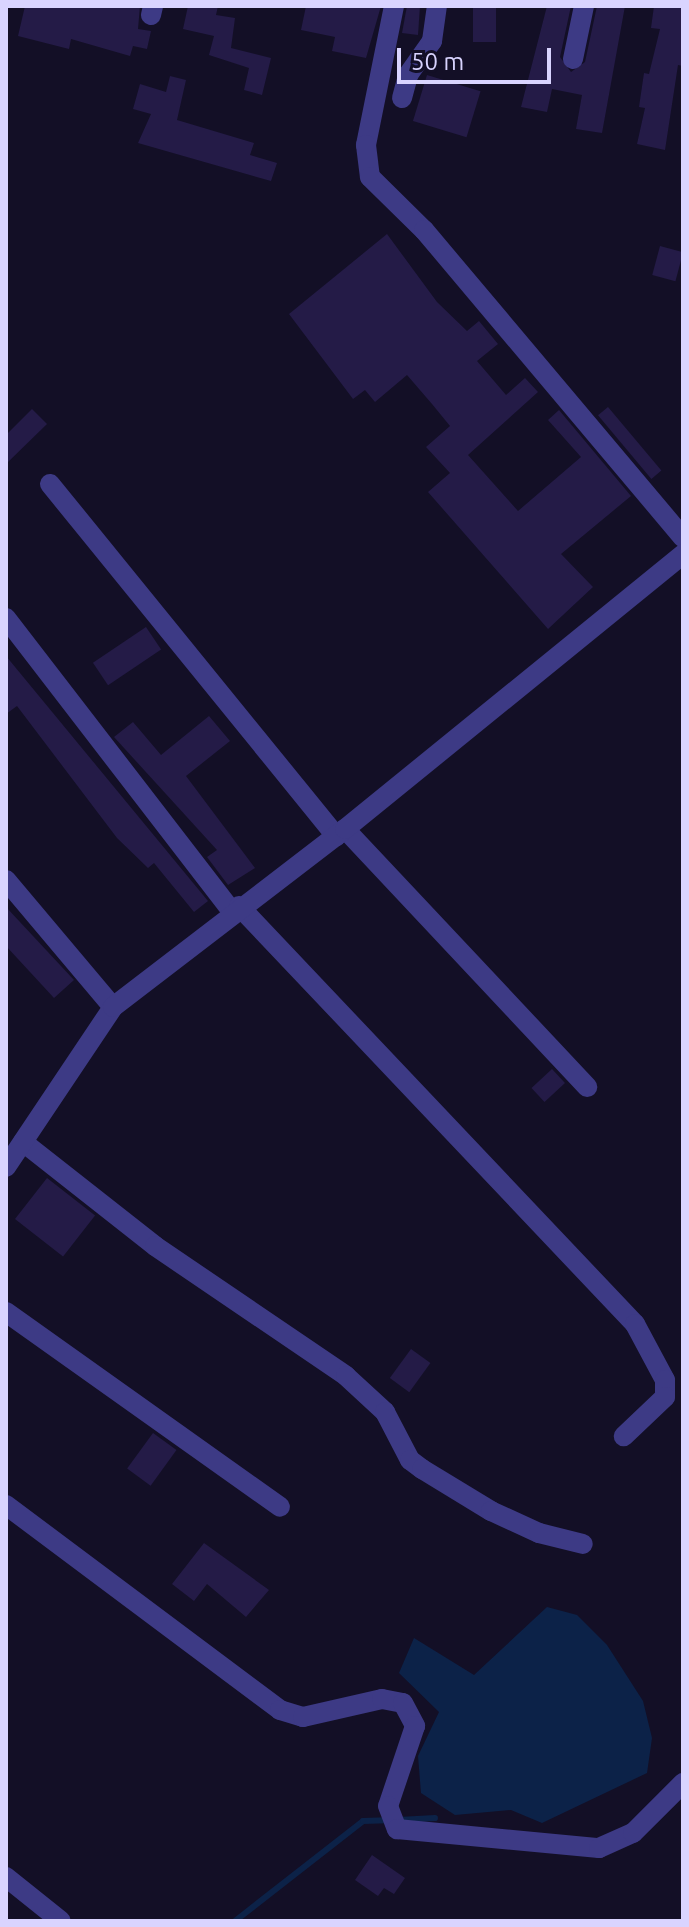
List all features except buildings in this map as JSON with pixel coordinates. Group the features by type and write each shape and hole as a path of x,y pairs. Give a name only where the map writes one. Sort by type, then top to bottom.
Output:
{"street":[{"path":"394,6 366,145 370,177 424,230 683,538"},
{"path":"402,98 432,41 437,6"},
{"path":"573,59 584,6"},
{"path":"50,484 340,833 587,1087"},
{"path":"6,1167 113,1007 235,908 340,833 683,554"},
{"path":"6,618 235,908 635,1324 665,1380 665,1397 624,1436"},
{"path":"6,880 113,1007"},
{"path":"23,1142 155,1246 346,1376 385,1412 422,1469 503,1517 583,1544"},
{"path":"6,1312 280,1507"},
{"path":"6,1505 280,1710 303,1717 382,1699 403,1703 413,1717 414,1740 390,1817 399,1830 608,1845 683,1783"},
{"path":"6,1877 61,1921"}],"water":[{"path":"547,1607 577,1615 607,1645 643,1701 652,1738 647,1773 542,1823 511,1810 455,1815 421,1793 418,1756 439,1712 399,1673 414,1638 474,1675"}],"waterway":[{"path":"399,1820 435,1818"},
{"path":"235,1921 363,1821 387,1820"}]}
